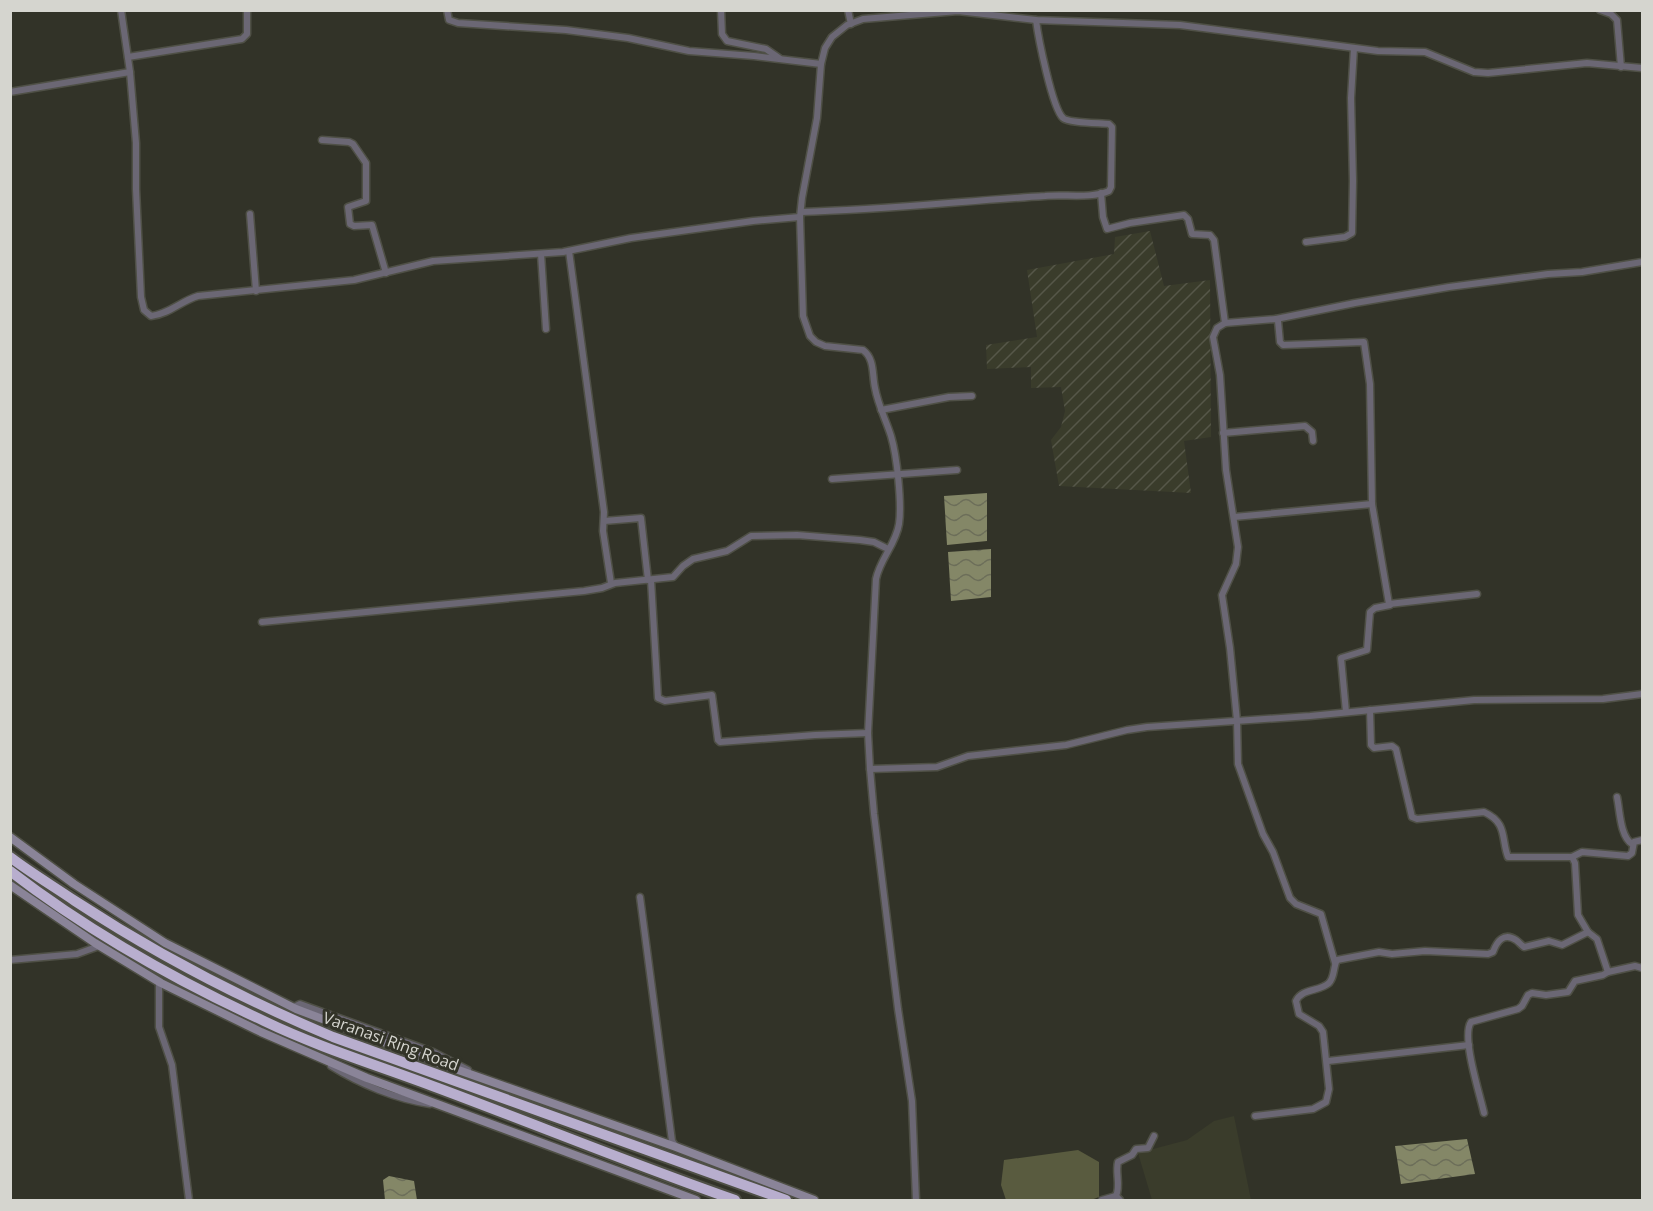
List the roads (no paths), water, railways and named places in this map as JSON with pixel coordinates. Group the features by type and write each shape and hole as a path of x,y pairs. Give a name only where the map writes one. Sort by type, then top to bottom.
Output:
{"highway":[{"name":"Varanasi Ring Road","path":"10,857 113,926 196,975 260,1006 333,1037 786,1200"},
{"path":"10,871 106,937 215,998 266,1022 642,1167 735,1200"}],"street":[{"path":"121,10 130,72 136,143 141,297 144,310 151,316 158,315 198,296 354,280 433,261 569,251 631,238 800,214 1101,194 1109,191 1112,187 1112,127 1109,124 1068,120 1060,114 1044,61 1036,20"},
{"path":"128,57 242,39 247,34 247,10"},
{"path":"447,10 449,20 458,23 598,33 663,47 820,64"},
{"path":"721,10 722,34 727,41 766,49 779,58"},
{"path":"848,10 851,24"},
{"path":"1600,10 1611,14 1617,20 1621,67"},
{"path":"916,1200 916,1151 912,1101 898,1009 870,769 868,734 876,579 878,569 897,533 899,522 896,475 891,436 875,389 870,358 863,350 825,346 816,342 810,336 803,316 800,214 817,118 820,64 825,48 832,37 863,19 958,11 1006,13 1036,20 1180,25 1378,51 1425,52 1474,72 1488,73 1587,63 1642,68"},
{"path":"723,54 727,41"},
{"path":"1306,242 1345,237 1352,233 1351,98 1354,48"},
{"path":"10,92 130,72"},
{"path":"321,140 349,142 363,157 367,170 367,198 364,202 348,207 350,224 354,226 372,225 386,273"},
{"path":"1101,194 1103,217 1107,229 1184,215 1188,219 1192,234 1212,237 1219,271 1225,323"},
{"path":"250,214 256,291"},
{"path":"569,251 611,583"},
{"path":"542,254 546,329"},
{"path":"1255,1116 1322,1106 1329,1096 1328,1061 1323,1032 1319,1026 1299,1014 1296,1001 1303,993 1329,982 1333,977 1335,963 1323,917 1317,911 1293,902 1263,834 1238,764 1237,722 1222,595 1238,555 1226,470 1220,375 1213,337 1217,328 1225,323 1276,319 1449,286 1582,272 1642,262"},
{"path":"1276,319 1280,342 1283,345 1364,342 1370,384 1372,504 1390,605"},
{"path":"881,410 948,397 972,396"},
{"path":"1223,433 1305,426 1312,432 1312,441"},
{"path":"832,479 957,470"},
{"path":"1234,517 1372,504"},
{"path":"604,522 641,518 650,580 658,699 664,701 712,695 720,742 815,735 868,734"},
{"path":"262,622 584,591 602,588 611,583 674,577 688,562 727,551 751,536 797,535 860,540 874,542 888,549"},
{"path":"1346,712 1341,658 1368,650 1370,612 1375,608 1390,605 1477,594"},
{"path":"870,769 937,767 968,756 1066,745 1127,730 1474,700 1603,699 1642,694"},
{"path":"1370,710 1371,745 1374,748 1394,747 1410,813 1414,819 1484,812 1497,821 1502,829 1508,857 1572,857 1582,852 1628,856 1632,853 1632,844"},
{"path":"1617,797 1624,832 1627,840 1632,844"},
{"path":"10,837 74,884 165,943 294,1007 814,1200"},
{"path":"1632,844 1642,840"},
{"path":"1572,857 1575,863 1578,915 1588,932 1596,939 1608,972"},
{"path":"10,885 99,946 159,981 261,1032 367,1078 696,1200"},
{"path":"640,897 672,1141 676,1147"},
{"path":"1335,963 1340,959 1379,952 1392,954 1425,951 1488,954 1493,952 1498,940 1506,938 1518,941 1524,947 1548,941 1562,945 1588,932"},
{"path":"10,960 77,954 99,946"},
{"path":"1484,1113 1469,1045 1468,1030 1471,1022 1518,1009 1532,993 1546,995 1568,992 1575,981 1635,966 1642,968"},
{"path":"159,981 159,1027 172,1065 189,1200"},
{"path":"1328,1061 1469,1045"},
{"path":"1102,1200 1118,1198 1116,1168 1118,1162 1132,1155 1136,1149 1148,1148 1154,1136"}],"water":[{"path":"987,493 987,541 947,545 944,496"},
{"path":"991,549 991,597 951,601 948,552"},
{"path":"1467,1139 1475,1174 1401,1184 1395,1146"},
{"path":"389,1176 414,1181 417,1200 385,1200 383,1180"}]}
